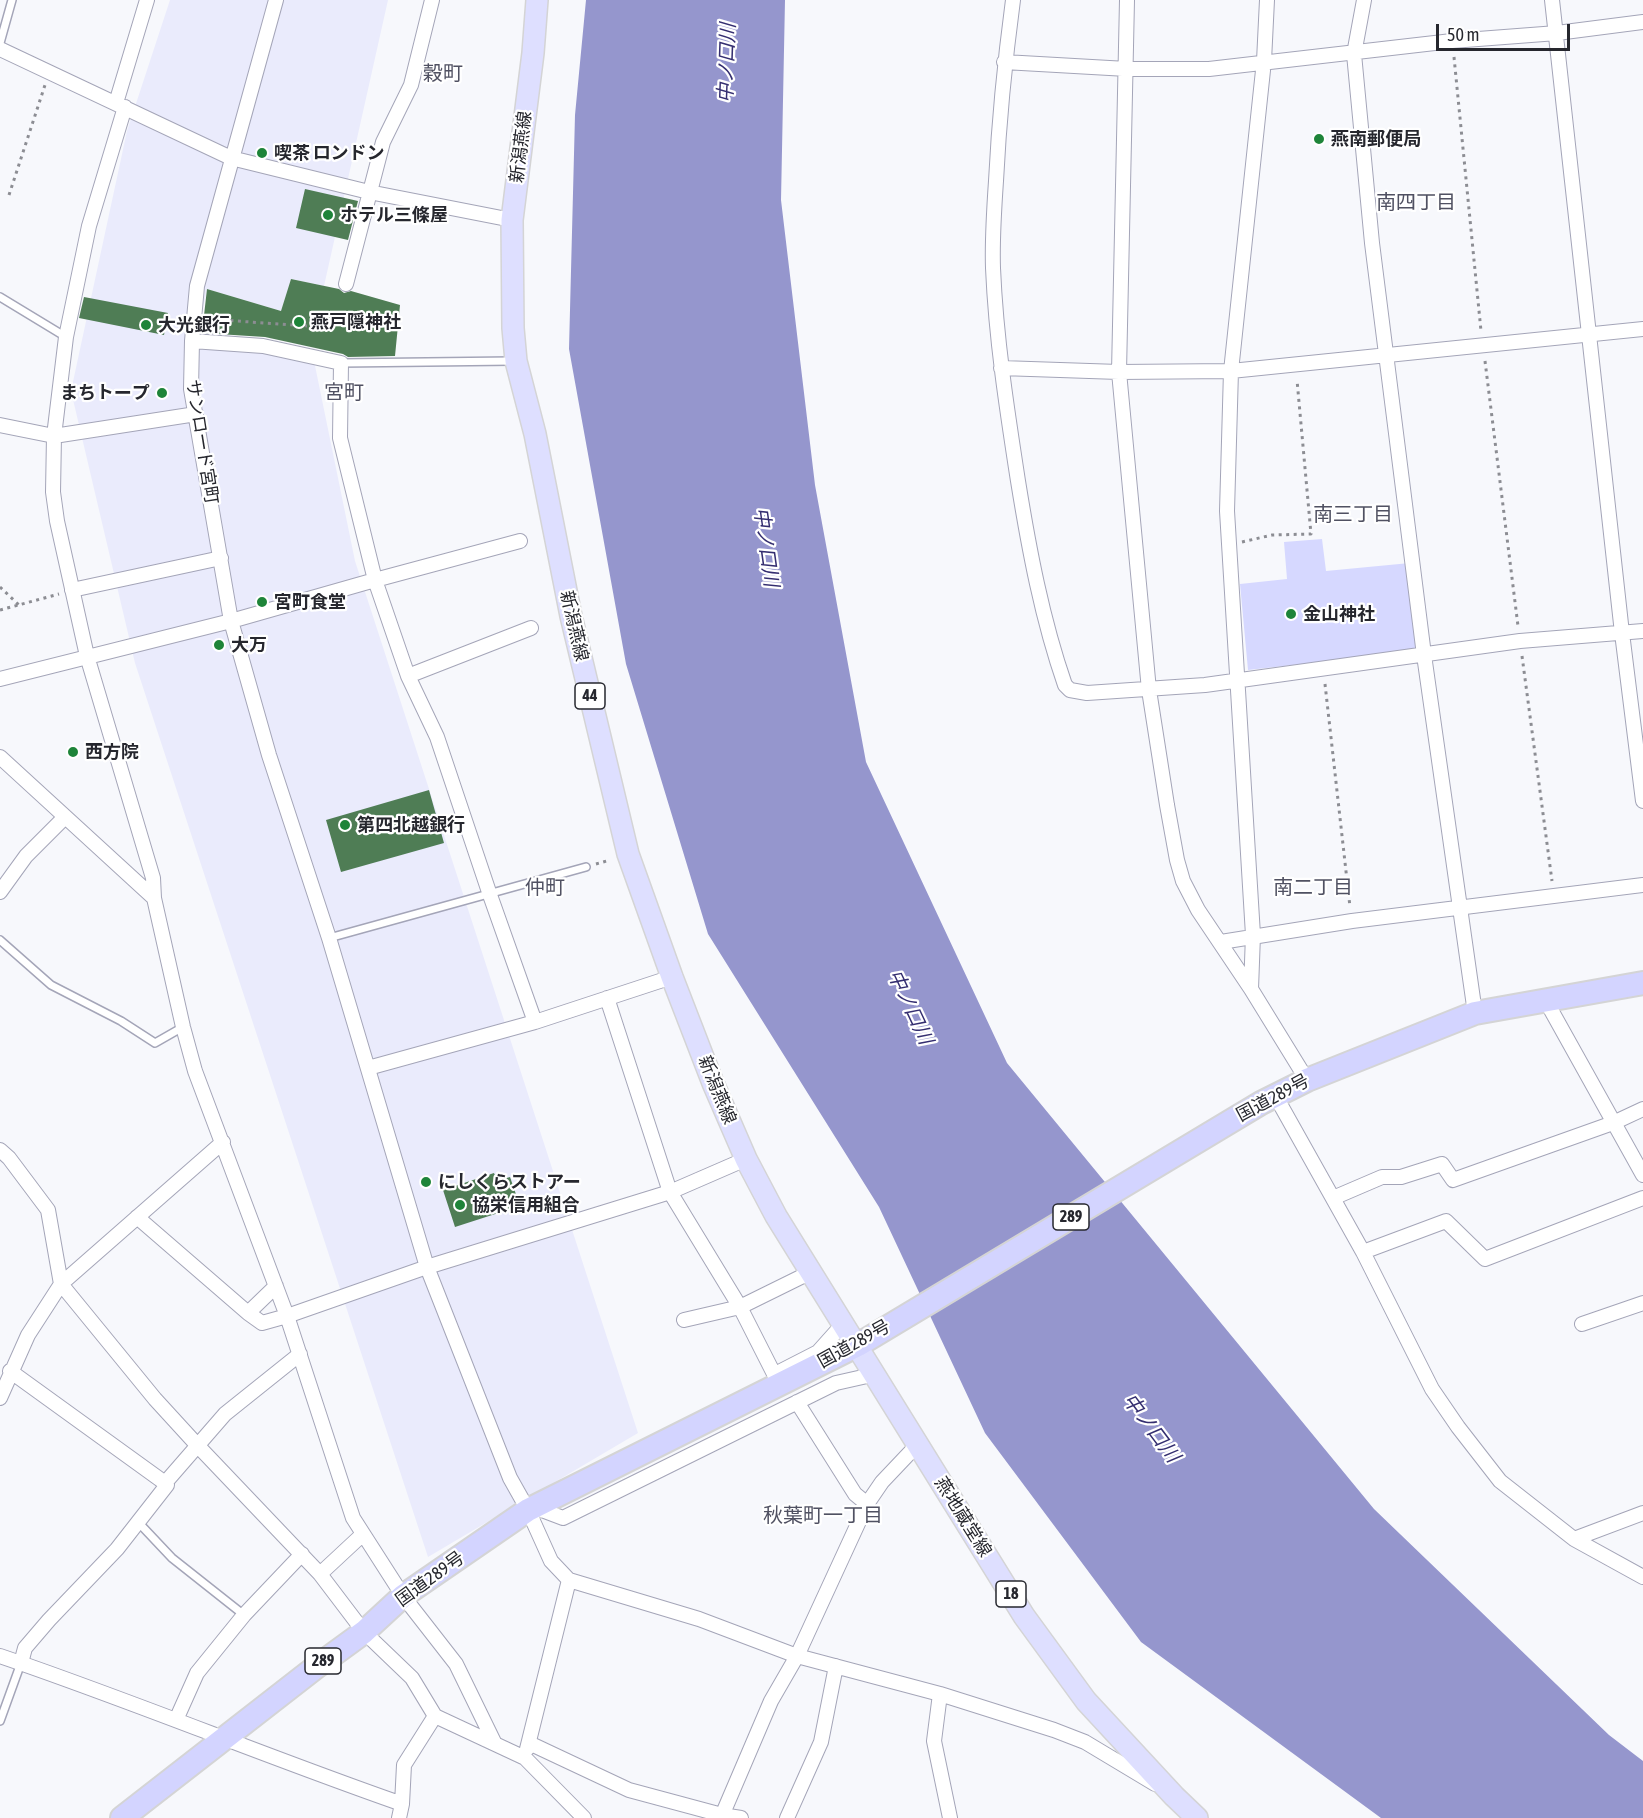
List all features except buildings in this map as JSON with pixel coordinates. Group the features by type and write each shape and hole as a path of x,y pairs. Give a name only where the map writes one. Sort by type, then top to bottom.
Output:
{"highway":[{"name":"国道289号","path":"122,1818 364,1632 403,1596 531,1508 858,1345 1268,1099 1307,1080 1475,1013 1643,983"}],"main road":[{"name":"新潟燕線","path":"537,0 533,53 512,220 513,328 516,361 535,434 571,616 628,854 713,1083 746,1159 777,1216 858,1345"},
{"name":"燕地蔵堂線","path":"858,1345 1024,1616 1086,1701 1197,1818"}],"street":[{"path":"147,0 89,226 66,337 54,436 53,492 57,521 87,656 153,878 154,898 195,1071 287,1316 353,1518 403,1596 456,1664 495,1744"},
{"name":"サンロード宮町","path":"276,0 197,286 192,341 191,389 231,621 269,755 329,938 427,1267 510,1478 531,1508 551,1561 569,1580"},
{"path":"346,284 383,142 411,85 432,0"},
{"path":"1013,0 1004,62 993,266 1001,368 1020,496 1034,573 1065,685 1070,690 1087,693 1149,690 1236,681 1520,641 1643,631"},
{"path":"1127,0 1119,372 1149,690 1159,760 1183,881 1198,910 1221,942 1307,1080"},
{"path":"1251,989 1253,935 1227,511 1231,371 1264,62 1267,0"},
{"path":"1364,0 1354,54 1386,354 1424,655 1475,1013"},
{"path":"1552,0 1588,334 1643,801"},
{"path":"1004,62 1127,69 1209,69 1643,22"},
{"path":"0,49 231,158 369,192 512,220"},
{"path":"1001,368 1119,372 1231,371 1643,328"},
{"path":"192,341 263,346 341,363 340,438 375,579 408,676 437,737 535,1022"},
{"path":"0,425 54,436 196,414"},
{"path":"0,679 231,621 375,579 520,541"},
{"path":"72,590 221,558"},
{"path":"408,676 531,628"},
{"path":"0,757 154,898"},
{"path":"0,892 26,856 65,817"},
{"path":"1221,942 1253,935 1352,921 1643,885"},
{"path":"368,1068 535,1022 672,977"},
{"path":"607,998 670,1192 740,1307 774,1374"},
{"path":"1546,1001 1643,1175"},
{"path":"1268,1099 1333,1198 1432,1389 1500,1481 1574,1539 1643,1577"},
{"path":"1333,1198 1382,1177 1401,1177 1442,1164 1453,1180 1613,1123 1643,1109"},
{"path":"0,1398 10,1371 28,1335 61,1284 223,1142"},
{"path":"3,1157 48,1210 61,1284 156,1399 320,1574 364,1632 412,1678 435,1716 525,1758 584,1818"},
{"path":"137,1217 262,1323 427,1267 670,1192 746,1159"},
{"path":"1363,1252 1446,1221 1485,1259 1643,1198"},
{"path":"684,1320 740,1307 811,1272"},
{"path":"248,1313 276,1286"},
{"path":"1582,1324 1643,1303"},
{"path":"843,1324 818,1352 549,1487 531,1508 563,1518 836,1383 876,1374"},
{"path":"21,1664 25,1648 117,1549 167,1485 165,1483 225,1414 300,1354"},
{"path":"10,1371 165,1483"},
{"path":"797,1402 855,1494 867,1504"},
{"path":"722,1816 771,1701 797,1656 867,1504 882,1482 918,1444"},
{"path":"1574,1539 1643,1513"},
{"path":"320,1574 363,1533"},
{"path":"176,1720 197,1673 244,1615 302,1554"},
{"path":"525,1758 569,1580 699,1619 797,1656 940,1694 1054,1730 1086,1742 1174,1796"},
{"path":"0,1656 226,1738 307,1771 402,1804"},
{"path":"787,1818 820,1742 836,1666"},
{"path":"940,1694 934,1741 950,1818"},
{"path":"399,1818 404,1765 435,1716"},
{"path":"529,1743 629,1790 722,1816 741,1818"}],"lane":[{"path":"0,43 12,0"},
{"path":"0,297 66,337"},
{"path":"341,363 516,361"},
{"path":"329,938 586,867"},
{"path":"0,940 51,985 121,1021 155,1043 183,1027"},
{"path":"138,1522 172,1558 244,1615"},
{"path":"0,1721 21,1664"}],"path":[{"path":"1452,41 1483,345 1553,895"},
{"path":"9,195 49,72"},
{"path":"194,318 307,326"},
{"path":"1229,545 1272,535 1311,534 1296,364"},
{"path":"0,586 20,606"},
{"path":"0,610 72,590"},
{"path":"1323,667 1352,921"},
{"path":"586,867 628,854"}],"shaded area":[{"path":"170,0 388,0 324,286 291,279 281,311 207,289 198,332 264,340 312,351 355,561 638,1433 428,1557 135,663 71,391 127,131"},
{"path":"1322,539 1326,571 1410,563 1418,651 1248,670 1240,584 1287,579 1284,542"}],"water":[{"name":"中ノ口川","path":"586,0 785,0 781,200 815,485 866,762 1007,1063 1374,1509 1609,1735 1643,1761 1643,1818 1381,1818 1141,1642 985,1433 879,1207 708,934 626,664 569,349 575,115"}],"place":[{"name":"燕南郵便局","path":"1319,139"},
{"name":"喫茶 ロンドン","path":"262,153"},
{"name":"ホテル三條屋","path":"328,215"},
{"name":"燕戸隠神社","path":"299,322"},
{"name":"大光銀行","path":"146,325"},
{"name":"まちトープ","path":"162,393"},
{"name":"宮町食堂","path":"262,602"},
{"name":"金山神社","path":"1291,614"},
{"name":"大万","path":"219,645"},
{"name":"西方院","path":"73,752"},
{"name":"第四北越銀行","path":"345,825"},
{"name":"にしくらストアー","path":"426,1182"},
{"name":"協栄信用組合","path":"460,1205"}],"district":[{"name":"穀町","path":"443,74"},
{"name":"南四丁目","path":"1416,203"},
{"name":"宮町","path":"344,393"},
{"name":"南三丁目","path":"1353,515"},
{"name":"仲町","path":"545,888"},
{"name":"南二丁目","path":"1313,888"},
{"name":"秋葉町一丁目","path":"823,1516"}]}
